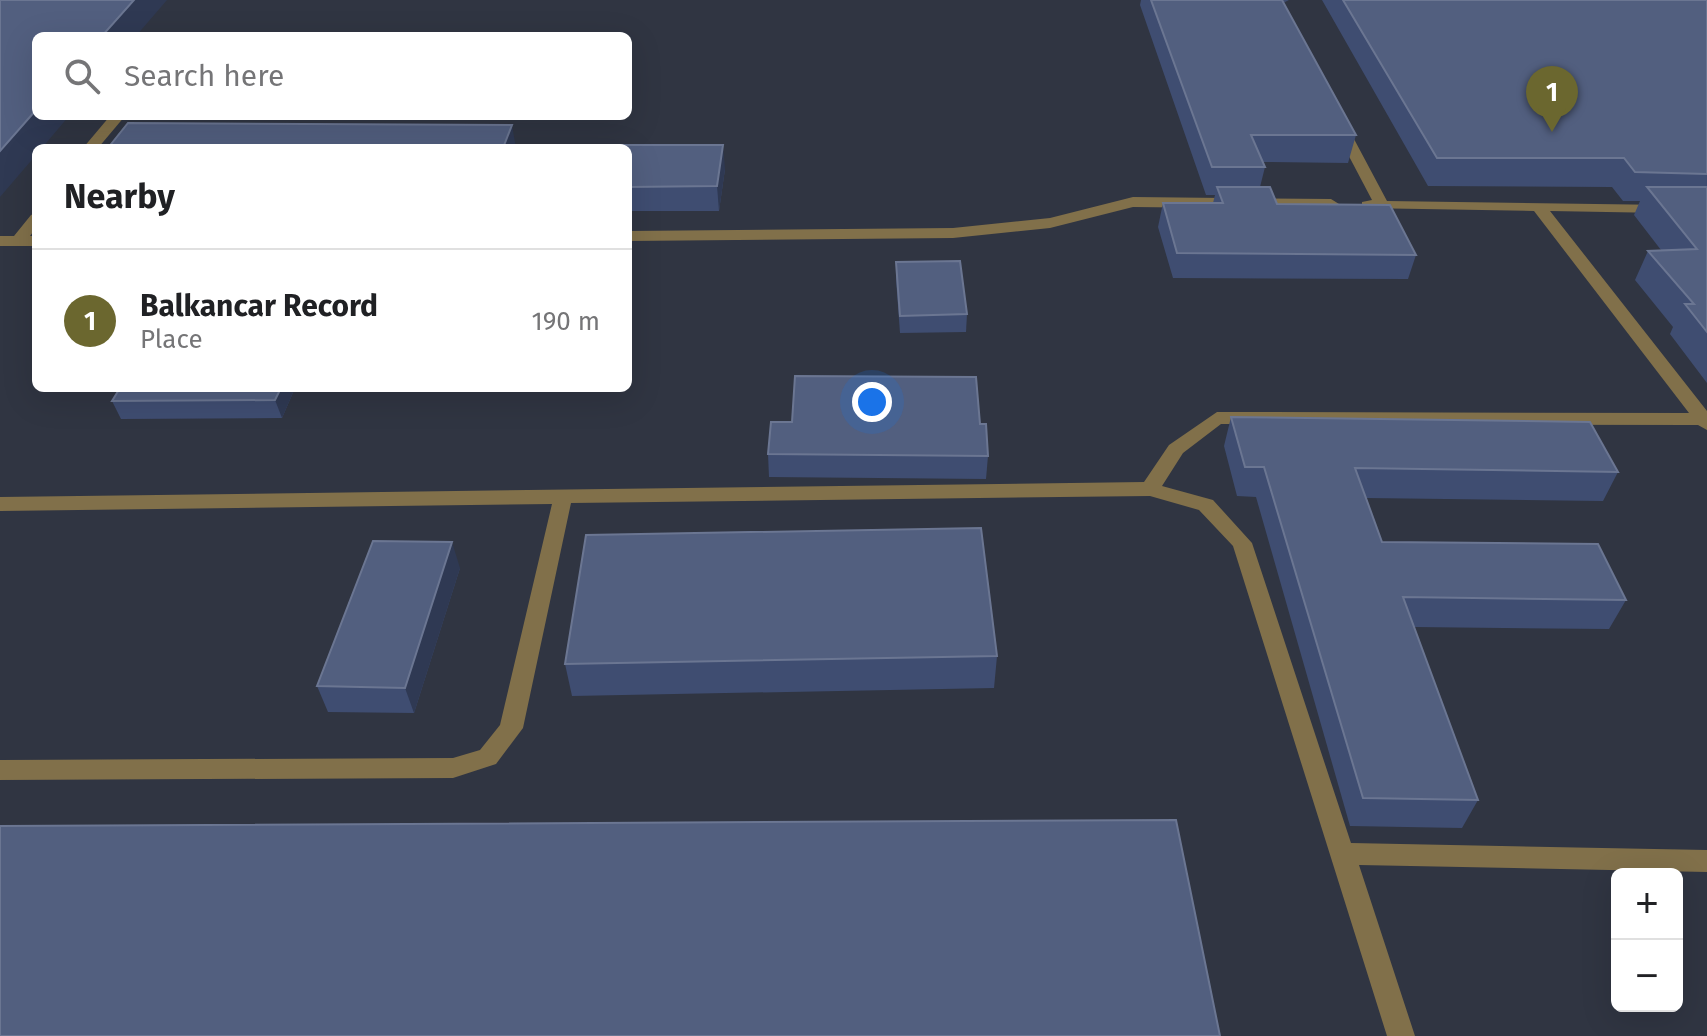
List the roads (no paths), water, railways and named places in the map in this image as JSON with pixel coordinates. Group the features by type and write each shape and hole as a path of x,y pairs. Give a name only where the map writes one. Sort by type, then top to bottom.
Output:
{"lane":[{"path":"1331,109 1382,205"},
{"path":"94,144 114,120"},
{"path":"632,236 953,233 1050,223 1133,202 1679,208"},
{"path":"1539,207 1705,421"},
{"path":"18,241 32,223"},
{"path":"0,241 32,241"},
{"path":"1150,489 1176,449 1217,418 1705,421"},
{"path":"0,504 1150,489 1206,505 1242,543 1401,1036"},
{"path":"0,770 453,768 488,757 511,728 563,497"},
{"path":"1343,854 1707,861"}],"place":[{"name":"Balkancar Record","path":"1552,132"}]}
